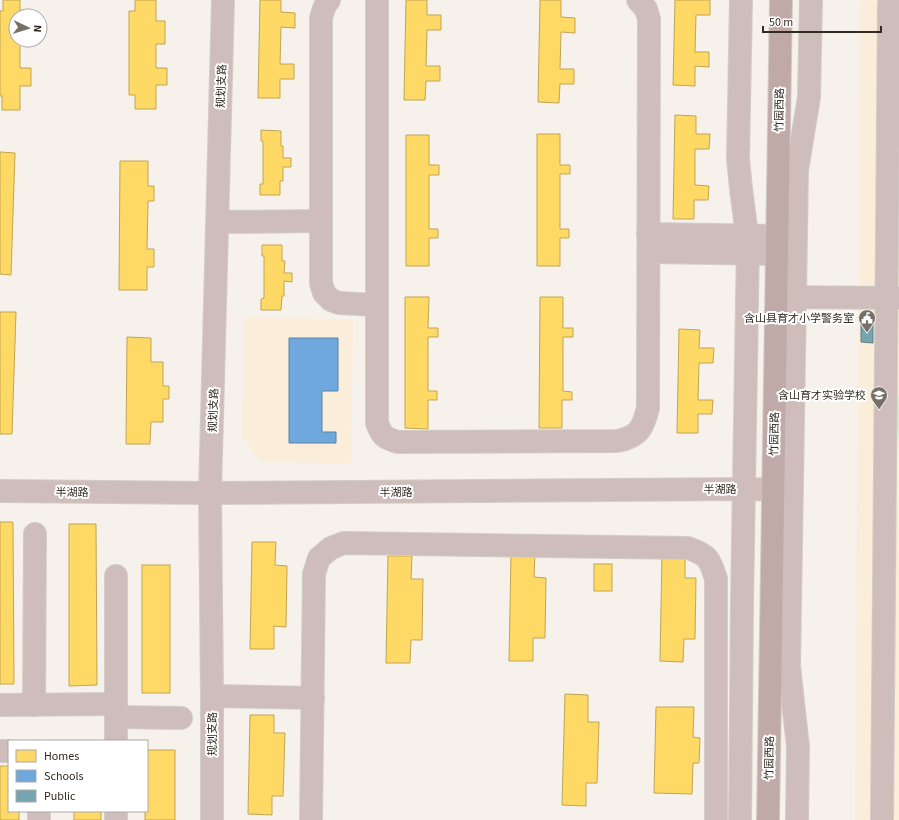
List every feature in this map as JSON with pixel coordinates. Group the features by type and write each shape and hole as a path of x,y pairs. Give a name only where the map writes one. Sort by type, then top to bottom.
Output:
{"main road":[{"name":"竹园西路","path":"768,820 782,490 776,297 781,0"}],"street":[{"name":"规划支路","path":"212,820 210,494 224,0"},
{"path":"329,0 323,10 321,18 321,283 324,293 338,304 377,305"},
{"path":"377,0 377,423 380,433 388,439 398,442 617,441 629,438 639,431 646,419 648,408 649,19 646,9 638,0"},
{"path":"740,0 738,159 748,245 740,820"},
{"path":"797,820 798,747 789,666 782,490 797,170 809,96 811,0"},
{"path":"882,820 891,651 893,298 890,0"},
{"path":"218,222 321,221"},
{"path":"648,243 777,245"},
{"path":"776,297 893,298"},
{"name":"半湖路","path":"0,491 210,494 744,489 782,490"},
{"path":"34,705 35,534"},
{"path":"311,820 314,574 319,558 331,548 344,543 688,548 702,553 712,564 716,579 716,820"},
{"path":"116,576 116,740"},
{"path":"212,696 312,698"},
{"path":"0,705 34,705 116,710 181,718"}],"shaded area":[{"name":"含山育才实验学校","path":"861,0 899,0 899,820 855,820"},
{"path":"245,318 353,319 351,463 261,462 242,437"}],"green space":[{"path":"899,395 899,440 896,418"}],"building: Homes":[{"path":"3,0 20,0 20,8 8,8 8,48 20,48 20,68 31,68 31,86 20,86 20,110 2,110 2,96 0,96 0,11 3,11"},
{"path":"135,0 156,0 156,21 165,21 165,44 156,44 156,68 167,68 167,85 156,85 156,109 135,109 135,95 129,95 129,11 135,11"},
{"path":"260,0 281,0 281,12 295,13 295,28 281,27 280,64 294,64 294,79 280,79 280,98 258,98"},
{"path":"406,0 427,0 427,15 441,15 441,30 427,30 426,66 440,66 440,81 426,81 425,100 404,100"},
{"path":"540,0 561,0 561,17 575,18 575,33 561,32 560,69 574,69 574,84 560,84 559,103 538,102"},
{"path":"675,0 710,0 710,15 696,15 695,52 709,52 709,67 695,66 695,86 673,85"},
{"path":"675,115 696,116 696,134 710,134 709,149 695,149 695,185 709,186 708,200 694,200 694,219 673,219"},
{"path":"261,130 281,131 283,158 291,158 291,167 283,167 283,181 280,181 280,195 260,195 260,184 263,184 263,141 261,141"},
{"path":"537,134 560,134 560,165 570,165 570,174 560,174 560,229 569,229 569,238 560,238 560,266 537,266"},
{"path":"406,135 429,135 429,165 439,165 439,175 429,175 429,229 438,229 438,238 429,238 429,266 406,266"},
{"path":"0,152 15,153 11,275 0,274"},
{"path":"120,161 148,161 148,186 154,186 154,201 148,201 147,249 154,249 154,267 147,267 147,290 119,290"},
{"path":"262,245 282,245 282,261 285,261 284,273 292,273 292,282 284,281 284,296 282,296 281,310 261,310 261,299 264,298 264,256 262,256"},
{"path":"405,297 429,297 428,328 438,328 438,337 428,337 428,391 437,391 437,400 428,400 428,429 405,428"},
{"path":"540,297 563,297 563,328 573,328 573,337 563,337 563,391 572,392 572,400 562,400 562,428 539,428"},
{"path":"0,312 16,312 12,434 0,434"},
{"path":"679,329 700,330 699,348 714,348 713,363 699,363 698,400 713,400 712,414 698,414 698,433 677,433"},
{"path":"127,337 151,338 151,362 163,362 163,386 169,386 169,399 163,399 163,422 151,422 150,444 126,444"},
{"path":"0,522 13,522 14,684 0,684"},
{"path":"69,524 96,524 97,685 69,686"},
{"path":"252,542 276,542 275,565 287,566 286,627 274,626 274,649 250,649"},
{"path":"511,554 535,554 534,577 546,578 545,638 533,638 533,661 509,661"},
{"path":"662,554 685,555 685,578 696,578 695,639 684,639 683,662 660,661"},
{"path":"388,556 412,556 411,579 423,579 422,640 411,640 410,663 386,663"},
{"path":"594,564 612,564 612,591 594,591"},
{"path":"142,565 170,565 170,693 142,693"},
{"path":"565,694 588,695 588,722 599,722 597,783 586,783 586,806 562,805"},
{"path":"656,707 694,707 693,737 700,738 699,763 693,763 692,794 654,793"},
{"path":"250,715 274,715 274,733 285,733 283,796 272,796 272,815 248,814"},
{"path":"148,750 175,750 175,820 145,820 145,812 148,812"},
{"path":"0,766 8,766 8,812 19,812 19,820 0,820"},
{"path":"74,812 101,812 101,820 74,820"}],"building: Schools":[{"path":"289,338 338,338 338,391 322,391 322,432 336,432 336,443 289,443"}],"building: Public":[{"name":"含山县育才小学警务室","path":"861,323 873,323 873,343 861,342"}],"place":[{"name":"含山县育才小学警务室","path":"867,333"},
{"name":"含山育才实验学校","path":"879,410"}]}
